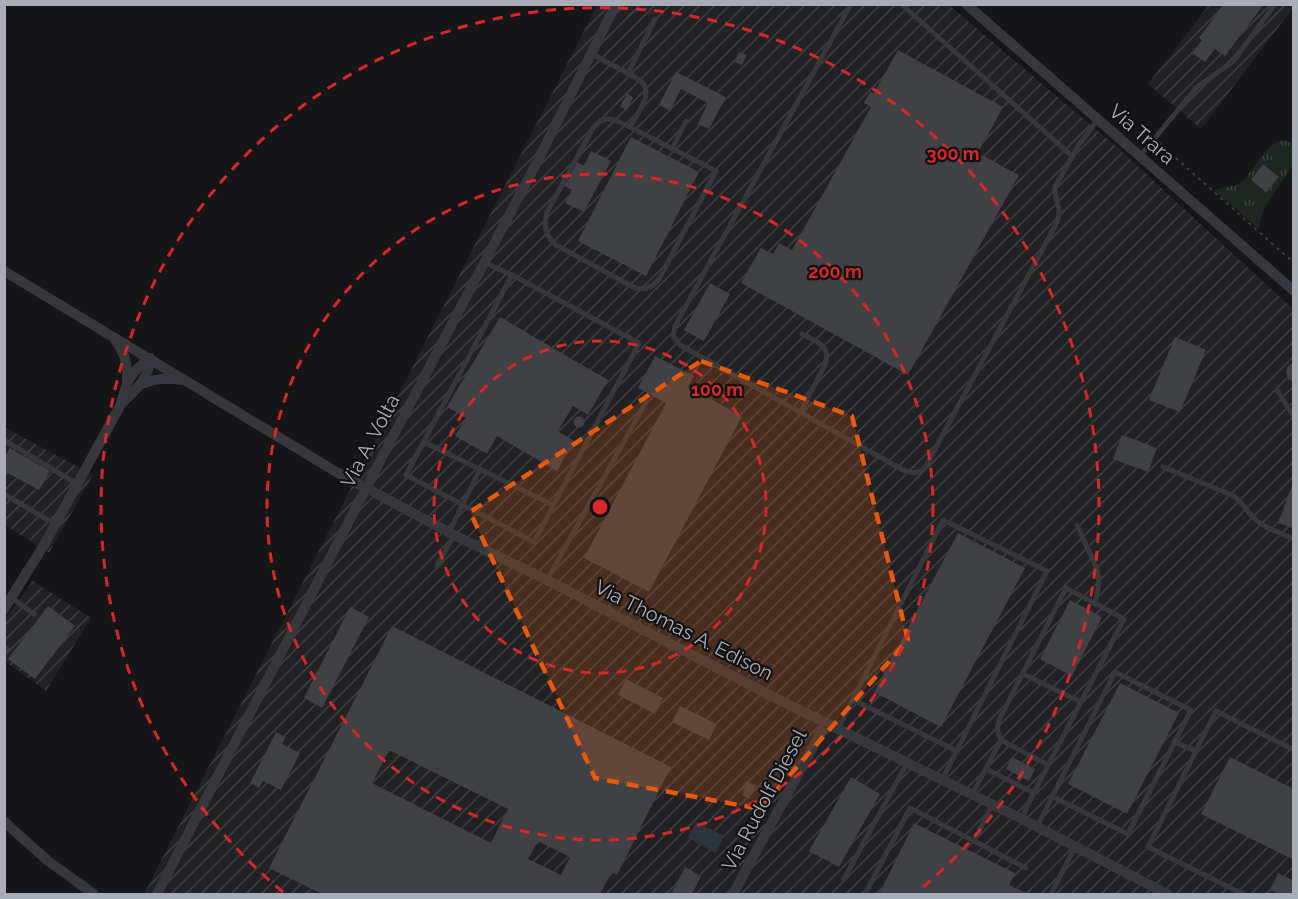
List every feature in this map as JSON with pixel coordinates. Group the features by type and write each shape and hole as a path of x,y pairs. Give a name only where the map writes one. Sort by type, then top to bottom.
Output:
{"street":[{"name":"Via A. Volta","path":"157,894 537,162 616,4"},
{"name":"Via Trara","path":"966,4 1293,291"},
{"path":"4,271 114,339 126,358 128,381"},
{"name":"Via Thomas A. Edison","path":"105,333 330,468 451,533 1167,894"},
{"path":"4,609 55,524 121,404 133,371 150,358"},
{"path":"141,385 148,372 150,358"},
{"path":"121,404 141,385 149,381 166,378 193,384"},
{"name":"Via Rudolf Diesel","path":"734,894 826,723"},
{"path":"4,821 48,861 94,894"}],"lane":[{"path":"851,4 673,333 674,339 680,345 905,471 918,473 924,469 1055,226 1060,213 1055,187 1082,140 1098,119"},
{"path":"901,4 1072,156"},
{"path":"1140,156 1197,87 1235,58 1275,4"},
{"path":"628,73 655,19"},
{"path":"592,54 643,82 647,91 646,97 630,126"},
{"path":"611,119 630,126 716,171 656,283 646,289 635,288 556,246 549,238 545,225 547,212 595,126 600,121 611,119"},
{"path":"672,149 686,122"},
{"path":"484,262 512,274 639,343 534,542 406,475 512,274"},
{"path":"800,413 825,365 827,356 821,345 802,334"},
{"path":"1277,390 1293,417"},
{"path":"547,580 646,402"},
{"path":"4,441 77,484"},
{"path":"424,442 553,505"},
{"path":"1163,467 1232,495 1261,524 1293,539"},
{"path":"437,566 462,504 480,469"},
{"path":"4,494 55,524"},
{"path":"838,729 943,520 1047,571 942,780"},
{"path":"1077,525 1097,569 1099,582 1095,604"},
{"path":"972,795 1001,740 998,723 1066,588 1124,619 1022,819"},
{"path":"12,598 34,614"},
{"path":"1037,827 1115,672 1191,710 1128,834 1053,797"},
{"path":"1023,674 1081,702"},
{"path":"853,700 957,751"},
{"path":"1243,894 1148,847 1215,711 1293,750"},
{"path":"1001,740 1048,765"},
{"path":"1174,742 1196,751"},
{"path":"844,879 907,763"},
{"path":"986,769 1034,793"},
{"path":"974,841 992,805"},
{"path":"865,894 910,808 1026,868"},
{"path":"1051,894 1076,848"}],"path":[{"path":"1154,139 1293,263"}],"highlighted area":[{"path":"701,361 852,416 908,640 760,809 595,778 470,512"}],"shaded area":[{"path":"597,5 949,5 1118,148 1293,309 1293,894 144,894"},
{"path":"1209,5 1293,5 1293,8 1201,129 1148,84"},
{"path":"4,427 93,475 49,553 5,525"},
{"path":"33,581 91,618 46,691 5,661 5,619"},
{"path":"696,822 724,836 716,853 688,838"}],"green space":[{"path":"1281,140 1288,141 1293,147 1293,165 1267,204 1259,229 1214,190 1243,181 1265,152"}],"building":[{"path":"1224,4 1264,4 1225,56 1215,49 1205,62 1192,53 1202,40 1199,38"},
{"path":"898,50 1003,107 978,153 1019,175 908,375 741,283 761,248 773,254 779,243 792,250 871,107 864,103 870,92 874,93"},
{"path":"739,52 747,55 742,65 735,62"},
{"path":"676,72 726,97 709,129 698,124 708,103 681,89 670,111 659,105"},
{"path":"627,94 633,97 627,110 620,107"},
{"path":"631,137 699,172 646,276 578,241"},
{"path":"591,151 611,161 584,212 565,203 572,190 565,186 577,162 584,166"},
{"path":"1263,164 1279,177 1266,192 1251,180"},
{"path":"710,283 730,294 704,341 684,330"},
{"path":"500,317 608,380 588,415 573,406 558,431 574,441 557,471 497,436 487,454 455,436 466,418 447,407"},
{"path":"1175,337 1206,350 1180,412 1149,400"},
{"path":"655,356 694,376 688,387 742,416 649,592 584,558 666,403 638,388"},
{"path":"1294,363 1294,382 1288,379 1286,372 1288,366"},
{"path":"579,416 585,422 579,428 573,422"},
{"path":"1122,435 1157,448 1148,472 1113,459"},
{"path":"10,448 50,471 39,490 4,471 4,458"},
{"path":"1294,483 1294,529 1278,523"},
{"path":"958,533 1025,568 941,727 874,692"},
{"path":"1070,600 1102,617 1072,676 1040,659"},
{"path":"48,606 75,626 35,679 8,659"},
{"path":"350,607 369,617 322,708 304,698"},
{"path":"392,626 671,767 617,875 612,872 600,894 322,894 269,868","holes":["389,750 508,809 491,843 372,783","538,841 570,857 561,875 528,859"]},
{"path":"626,679 663,698 655,714 618,695"},
{"path":"1120,683 1179,713 1127,814 1068,784"},
{"path":"680,706 717,724 709,740 672,722"},
{"path":"276,732 286,737 282,744 300,753 281,790 263,781 259,788 250,783"},
{"path":"1012,757 1035,769 1029,781 1006,769"},
{"path":"1230,757 1294,789 1294,860 1201,814"},
{"path":"851,777 880,794 839,867 809,851"},
{"path":"746,781 756,786 749,799 742,795"},
{"path":"914,823 1015,873 1009,885 1028,894 879,894"},
{"path":"685,867 701,876 692,894 676,894 672,892"},
{"path":"1278,873 1294,881 1294,894 1280,894 1270,890"}]}
